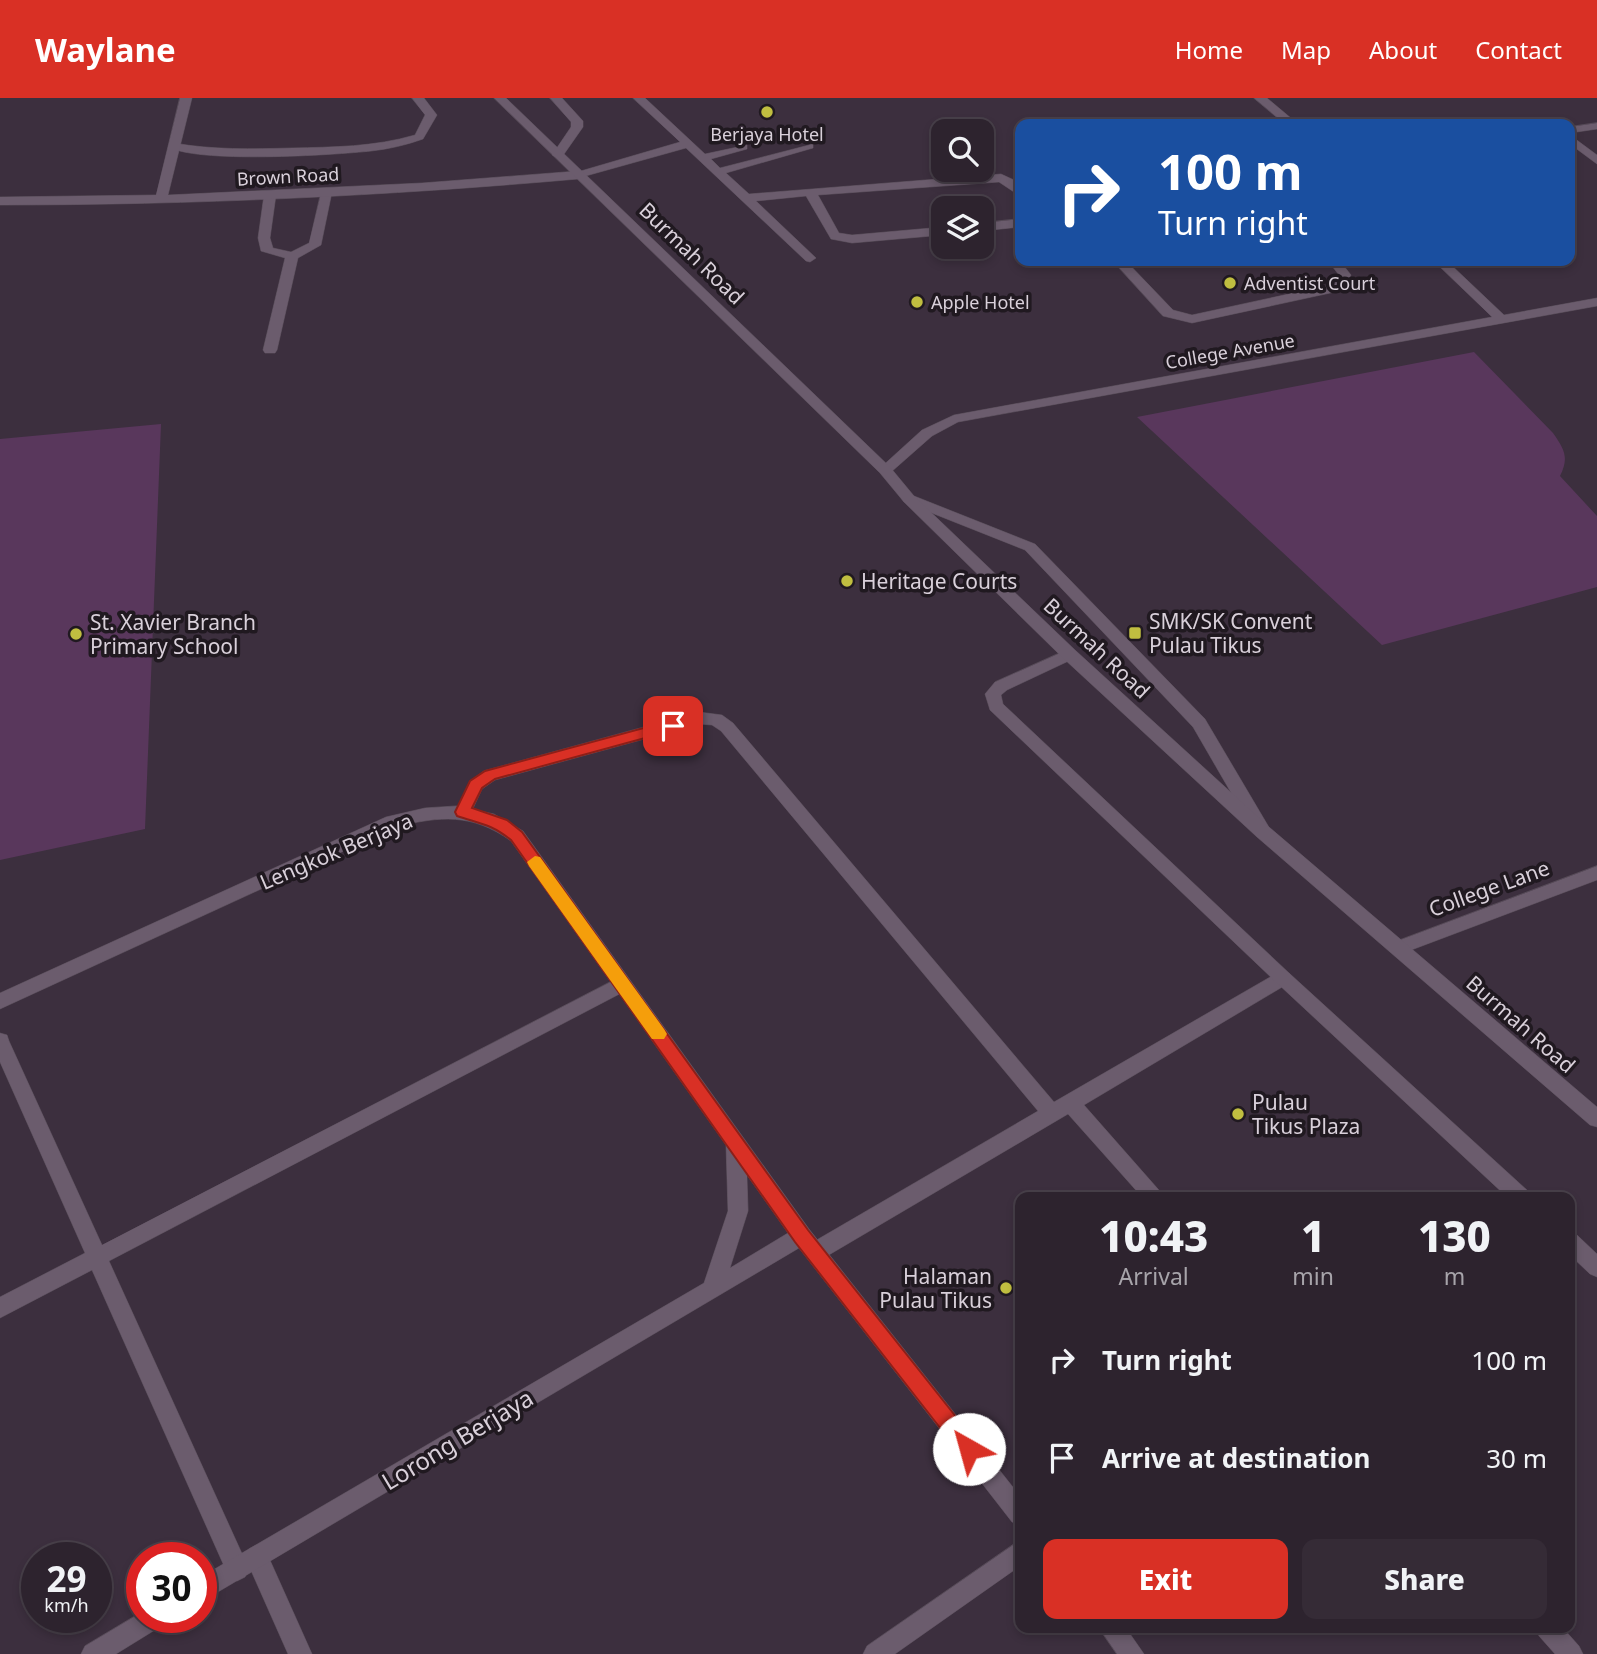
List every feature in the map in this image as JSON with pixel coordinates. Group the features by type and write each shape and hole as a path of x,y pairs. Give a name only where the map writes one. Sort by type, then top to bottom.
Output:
{"street":[{"path":"161,198 186,98"},
{"path":"174,146 200,152 241,153 365,149 397,145 419,137 431,115 418,98"},
{"name":"Burmah Road","path":"500,98 885,470 909,499 1069,654 1263,832 1597,1119"},
{"path":"555,98 577,121 577,127 558,155"},
{"path":"639,98 810,258"},
{"path":"1260,98 1286,119"},
{"path":"1575,129 1597,125"},
{"path":"1575,142 1597,161"},
{"name":"Brown Road","path":"0,201 90,202 493,183 578,175 686,144"},
{"path":"718,172 809,146"},
{"path":"702,158 743,147"},
{"path":"745,198 1001,178 1015,188"},
{"path":"270,195 264,237 267,251 292,256 315,245 326,192"},
{"path":"810,192 835,236 852,239 931,232"},
{"path":"994,226 1015,224"},
{"path":"270,350 292,256"},
{"path":"1124,266 1168,313 1192,319 1340,287 1345,275 1338,266"},
{"path":"1445,266 1502,320"},
{"name":"College Avenue","path":"885,470 927,433 954,419 1597,303"},
{"path":"909,499 1030,547 1199,723 1263,832"},
{"path":"1069,654 1001,686 993,694 996,706 1283,978 1516,1192"},
{"path":"463,812 476,785 490,775 699,719 716,719 736,737 1051,1113"},
{"name":"Lengkok Berjaya","path":"0,1001 392,822 445,811 463,812 492,820 517,836 808,1244 1015,1508"},
{"name":"College Lane","path":"1398,948 1597,873"},
{"name":"Lorong Berjaya","path":"217,1581 712,1289 808,1244 1051,1113 1283,978"},
{"path":"0,1308 622,984"},
{"path":"0,1041 237,1569"},
{"path":"1069,1102 1150,1192"},
{"path":"712,1289 738,1211 736,1144"},
{"path":"1575,1247 1597,1267"},
{"path":"875,1654 1015,1556"},
{"path":"257,1557 300,1654"},
{"path":"93,1654 128,1633"},
{"path":"1115,1633 1132,1654"},
{"path":"1552,1633 1571,1654"}],"shaded area":[{"path":"1474,352 1553,433 1560,444 1565,459 1560,476 1597,516 1597,587 1382,645 1137,417"},
{"name":"St. Xavier Branch Primary School","path":"161,424 145,829 0,860 0,439"}],"slow traffic":[{"path":"535,862 658,1034"}],"place":[{"name":"Berjaya Hotel","path":"767,112"},
{"name":"Adventist Court","path":"1230,283"},
{"name":"Apple Hotel","path":"917,302"},
{"name":"Heritage Courts","path":"847,581"},
{"name":"SMK/SK Convent Pulau Tikus","path":"1135,633"},
{"name":"St. Xavier Branch Primary School","path":"76,634"},
{"name":"Pulau Tikus Plaza","path":"1238,1114"},
{"name":"Halaman Pulau Tikus","path":"1006,1288"}],"route":[{"path":"673,726 490,775 476,785 463,812 482,815 502,824 517,836 802,1236 969,1449"}]}
